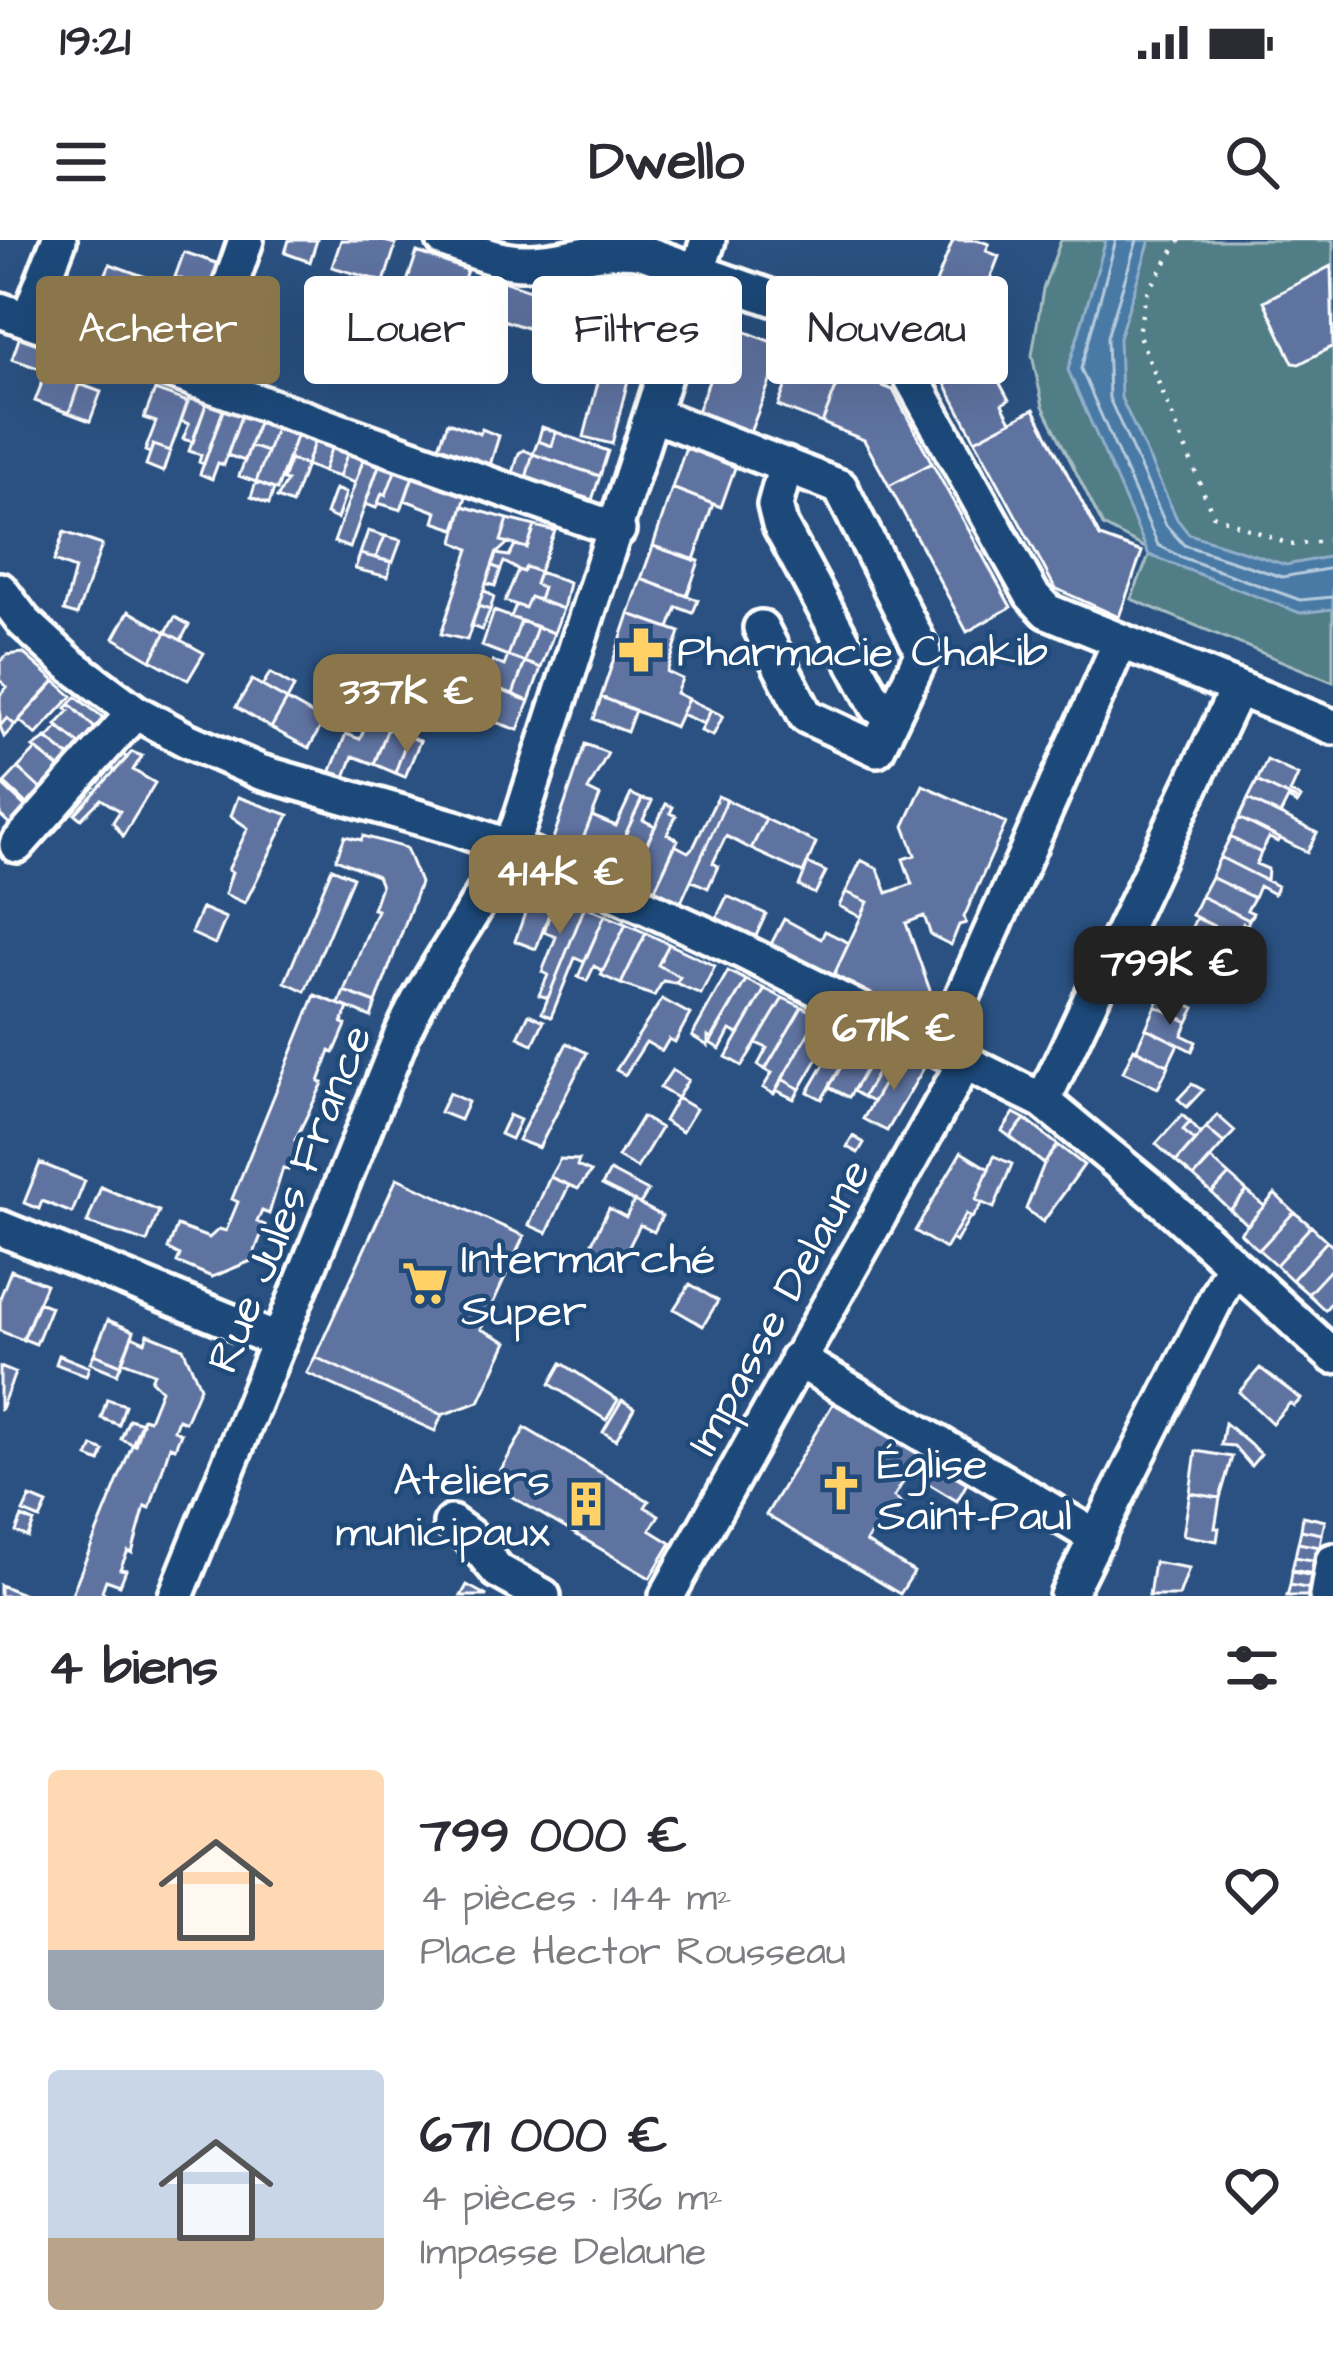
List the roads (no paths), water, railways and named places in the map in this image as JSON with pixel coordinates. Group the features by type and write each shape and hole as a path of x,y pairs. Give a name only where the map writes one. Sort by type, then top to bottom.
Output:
{"street":[{"path":"14,315 58,240"},
{"path":"234,276 246,240"},
{"path":"444,240 516,262 629,249 703,254 886,340 899,355 1038,604 1057,617 1333,727"},
{"name":"Rue Jules France","path":"176,1596 409,1018 486,895 510,847 618,530 703,254"},
{"path":"206,384 618,530"},
{"path":"655,415 840,487 922,652 877,749 806,716 761,628"},
{"path":"786,465 775,506 780,525 878,707 893,714"},
{"path":"3,600 51,649 135,712 187,740 260,772 510,847 668,915 1043,1101 1094,1140 1333,1356"},
{"name":"Impasse Delaune","path":"667,1596 797,1359 953,1054 1120,642"},
{"path":"1043,1101 1237,688"},
{"path":"17,845 135,712"},
{"path":"0,1228 279,1341"},
{"path":"1066,1596 1233,1265"},
{"path":"797,1359 1097,1538"},
{"path":"451,1523 469,1536 498,1571 543,1596"},
{"path":"1327,1596 1333,1562"}],"water":[{"path":"1106,240 1150,240 1119,338 1121,398 1177,519 1189,534 1286,565 1333,556 1333,609 1300,613 1149,555 1068,370"}],"place":[{"name":"Pharmacie Chakib","path":"641,650"},
{"name":"Intermarché Super","path":"425,1283"},
{"name":"Église Saint-Paul","path":"841,1488"},
{"name":"Ateliers municipaux","path":"586,1504"}]}
